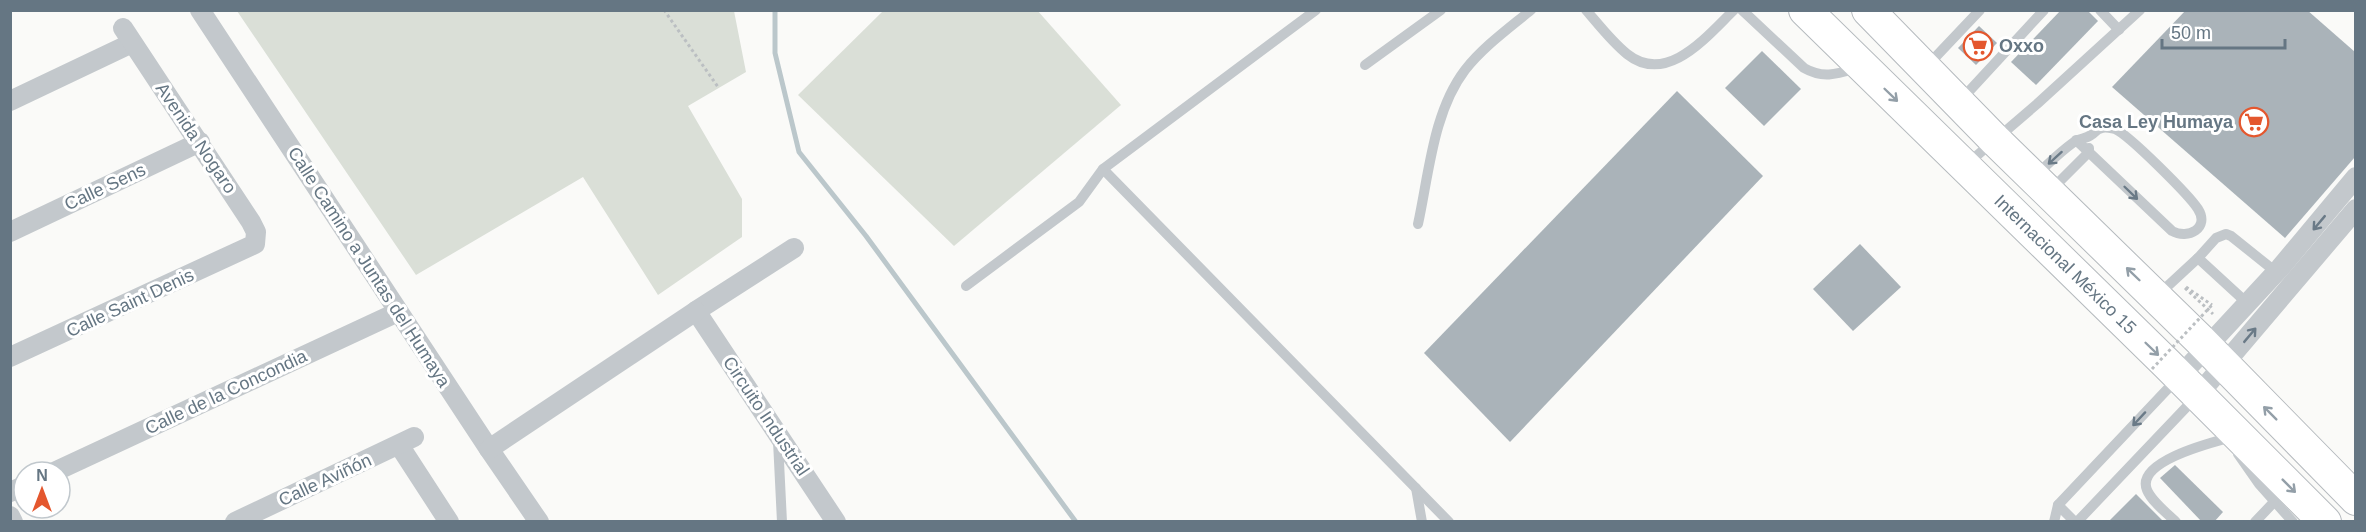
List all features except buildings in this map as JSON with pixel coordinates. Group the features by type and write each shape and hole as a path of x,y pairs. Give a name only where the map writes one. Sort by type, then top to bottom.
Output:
{"main road":[{"name":"Internacional México 15","path":"1804,10 1965,166 2176,380 2325,522"},
{"path":"1868,10 1958,103 2156,297 2355,499"}],"street":[{"name":"Calle Camino a Juntas del Humaya","path":"200,10 539,522"},
{"name":"Avenida Nogaro","path":"10,101 128,36 200,142 256,231 255,244 249,248"},
{"name":"Calle Sens","path":"10,232 200,142"},
{"path":"2215,357 2247,303 2276,272 2355,177"},
{"path":"2176,380 2215,357 2355,208"},
{"name":"Calle Saint Denis","path":"10,357 249,248"},
{"path":"489,449 794,248"},
{"name":"Circuito Industrial","path":"696,311 836,522"},
{"name":"Calle de la Concondia","path":"72,464 398,312"},
{"name":"Calle Aviñón","path":"235,522 407,441 449,522"},
{"path":"10,516 13,522"}],"lane":[{"path":"966,286 1079,202 1103,169 1316,10"},
{"path":"1365,65 1440,10"},
{"path":"1418,224 1436,139 1448,99 1465,70 1497,38 1531,10"},
{"path":"1586,10 1627,54 1645,65 1656,65 1676,60 1692,51 1734,10"},
{"path":"1742,10 1804,68 1815,74 1835,74 1861,66"},
{"path":"1925,68 1980,10"},
{"path":"1958,103 2044,10"},
{"path":"2100,10 2119,30"},
{"path":"1965,166 2140,10"},
{"path":"2041,185 2089,152 2091,136 2095,130 2103,127 2114,129 2126,136 2198,208 2202,216 2201,225 2190,235 2180,235 2172,231 2089,152 2076,140"},
{"path":"2041,185 2076,140 2091,136"},
{"path":"1103,169 1449,522"},
{"path":"2156,297 2216,238 2226,234 2276,272"},
{"path":"2198,258 2247,303"},
{"path":"2054,522 2058,505 2176,380"},
{"path":"2058,505 2076,522 2176,380"},
{"path":"2176,522 2148,493 2146,480 2161,463 2231,432 2239,456 2274,502 2293,522"},
{"path":"778,433 782,522"},
{"path":"1416,488 1422,522"},
{"path":"2255,522 2274,502"}],"path":[{"path":"664,10 718,87"},
{"path":"2176,380 2212,305"}],"shaded area":[{"path":"1037,10 1121,105 954,246 798,95 883,11"},
{"path":"237,11 734,11 746,72 688,106 742,199 742,237 658,295 583,177 416,275"}],"waterway":[{"path":"775,10 775,53 799,152 866,236 1076,522"}],"place":[{"name":"Oxxo","path":"1978,46"},
{"name":"Casa Ley Humaya","path":"2254,122"}]}
